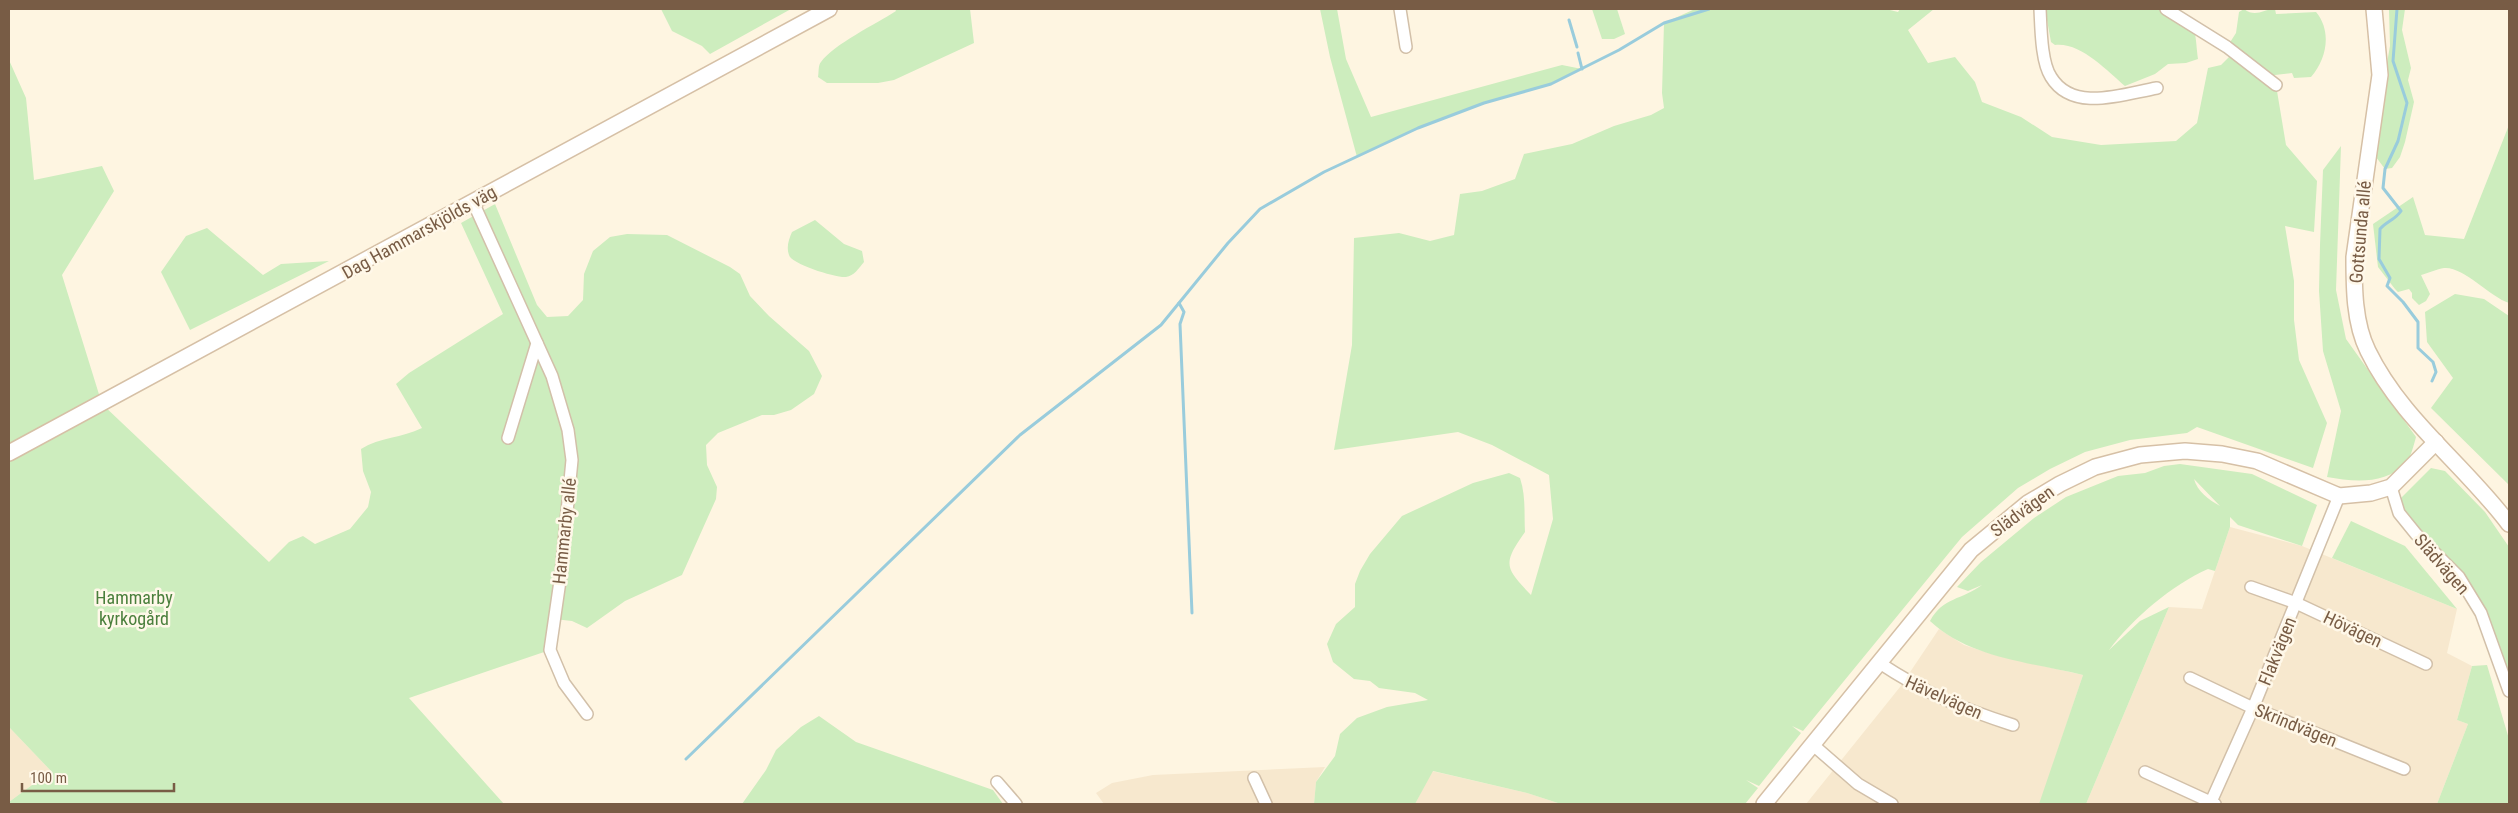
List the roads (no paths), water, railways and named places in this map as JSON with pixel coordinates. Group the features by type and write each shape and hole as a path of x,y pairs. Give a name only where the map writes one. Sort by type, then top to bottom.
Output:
{"street":[{"name":"Dag Hammarskjölds väg","path":"9,453 829,9"},
{"path":"1400,9 1406,47"},
{"path":"2040,9 2046,61 2050,76 2060,88 2079,99 2114,96 2157,88"},
{"path":"2167,9 2228,47 2276,85"},
{"name":"Gottsunda allé","path":"2374,9 2380,75 2354,257 2354,286 2358,319 2367,350 2396,396 2417,423 2491,500 2509,524"},
{"name":"Hammarby allé","path":"473,202 552,376 568,430 572,460 561,574 550,650 564,683 587,714"},
{"path":"508,438 537,343"},
{"path":"2391,487 2436,442"},
{"name":"Slädvägen","path":"1764,804 1971,550 2028,503 2060,484 2095,467 2140,454 2185,451 2222,454 2258,462 2339,496 2371,492 2391,487 2399,513 2416,534 2459,577 2481,613 2503,670 2509,692"},
{"name":"Flakvägen","path":"2212,804 2339,496"},
{"name":"Hövägen","path":"2251,587 2296,603 2426,664"},
{"name":"Hävelvägen","path":"1878,662 1915,686 1958,707 2013,725"},
{"name":"Skrindvägen","path":"2190,678 2253,708 2404,769"},
{"path":"1812,744 1858,784 1892,804"},
{"path":"2145,772 2212,804"},
{"path":"1254,778 1266,804"},
{"path":"997,782 1016,804"}],"waterway":[{"path":"686,759 1020,435 1161,325 1228,243 1260,209 1324,172 1418,128 1484,103 1551,84 1619,50 1664,23 1709,9"},
{"path":"2397,9 2393,61 2407,103 2398,141 2385,169 2383,188 2401,211 2380,229 2379,259 2390,278 2387,286 2403,302 2418,322 2418,348 2433,362 2436,372 2432,381"},
{"path":"1569,20 1577,47"},
{"path":"1578,53 1582,69"},
{"path":"1179,303 1184,312 1180,324 1192,613"}],"park label":[{"name":"Hammarby kyrkogård","path":"134,607"}]}
